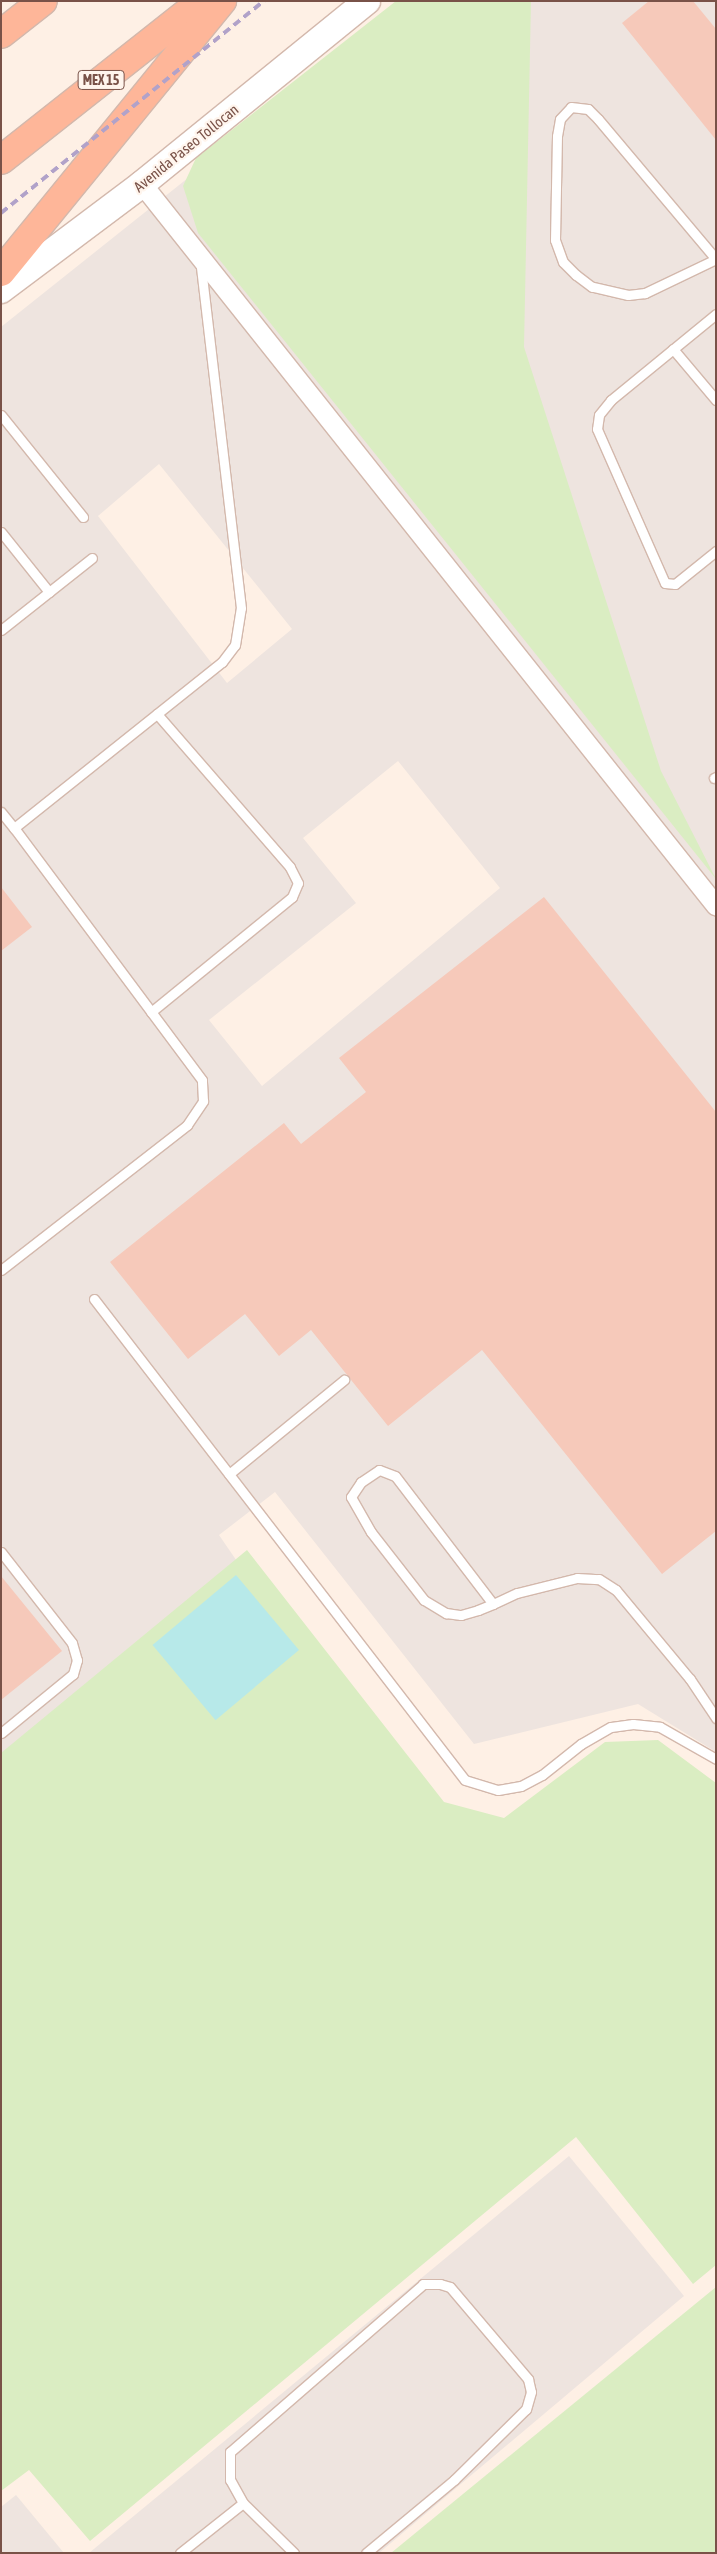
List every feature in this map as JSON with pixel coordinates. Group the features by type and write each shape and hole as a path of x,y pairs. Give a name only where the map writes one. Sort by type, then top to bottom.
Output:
{"highway":[{"path":"1,34 42,1"},
{"name":"MEX 15","path":"1,160 202,1"},
{"path":"1,272 222,1"}],"main road":[{"name":"Avenida Paseo Tollocan","path":"1,290 142,184 368,1"}],"street":[{"path":"142,184 716,906"}],"lane":[{"path":"588,109 716,259 645,293 628,295 592,287 576,275 564,262 555,240 557,136 566,110 588,109"},
{"path":"14,828 157,714 231,652 240,622 200,258"},
{"path":"716,314 611,400 599,415 598,428 665,583 675,584 716,551"},
{"path":"673,349 716,400"},
{"path":"1,415 83,518"},
{"path":"1,532 49,592"},
{"path":"1,617 4,628 92,558"},
{"path":"151,1012 292,897 298,883 290,867 157,714"},
{"path":"1,812 202,1080 205,1090 197,1113 187,1125 1,1270"},
{"path":"94,1299 465,1780 498,1790 521,1786 542,1775 581,1744 611,1727 632,1724 660,1727 716,1759"},
{"path":"229,1474 344,1380"},
{"path":"493,1604 395,1476 379,1470 360,1482 351,1497 371,1532 424,1600 446,1613 461,1615 577,1578 599,1579 616,1590 690,1679 716,1718"},
{"path":"1,1552 72,1642 76,1660 73,1674 1,1733"},
{"path":"294,2553 243,2503 230,2480 230,2452 424,2284 450,2288 528,2379 531,2392 526,2409 454,2480 366,2553"},
{"path":"180,2553 243,2503"}],"shaded area":[{"path":"410,1 716,1 716,1752 638,1704 474,1744 275,1492 219,1535 243,1570 1,1768 1,327","holes":["159,464 292,629 227,683 98,516","398,761 500,888 262,1086 209,1020 356,903 303,838"]},
{"path":"569,2156 684,2296 379,2553 89,2553"},
{"path":"16,2495 64,2553 1,2553 1,2507"}],"green space":[{"path":"396,1 531,1 524,347 661,771 716,879 198,233 183,186 196,158"},
{"path":"247,1550 444,1802 504,1818 605,1742 658,1740 716,1783 716,2265 693,2284 576,2137 90,2541 29,2470 1,2491 1,1753"},
{"path":"716,2287 716,2553 391,2553"}],"water":[{"path":"236,1575 299,1650 215,1720 153,1645"}],"building":[{"path":"649,1 693,1 716,29 716,140 622,23"},
{"path":"1,887 32,927 1,951"},
{"path":"544,897 716,1112 716,1531 662,1574 482,1350 388,1426 311,1330 279,1356 245,1314 188,1359 110,1262 284,1123 301,1144 366,1092 339,1058"},
{"path":"1,1576 62,1651 1,1700"}],"railway":[{"path":"1,213 264,1"}]}
